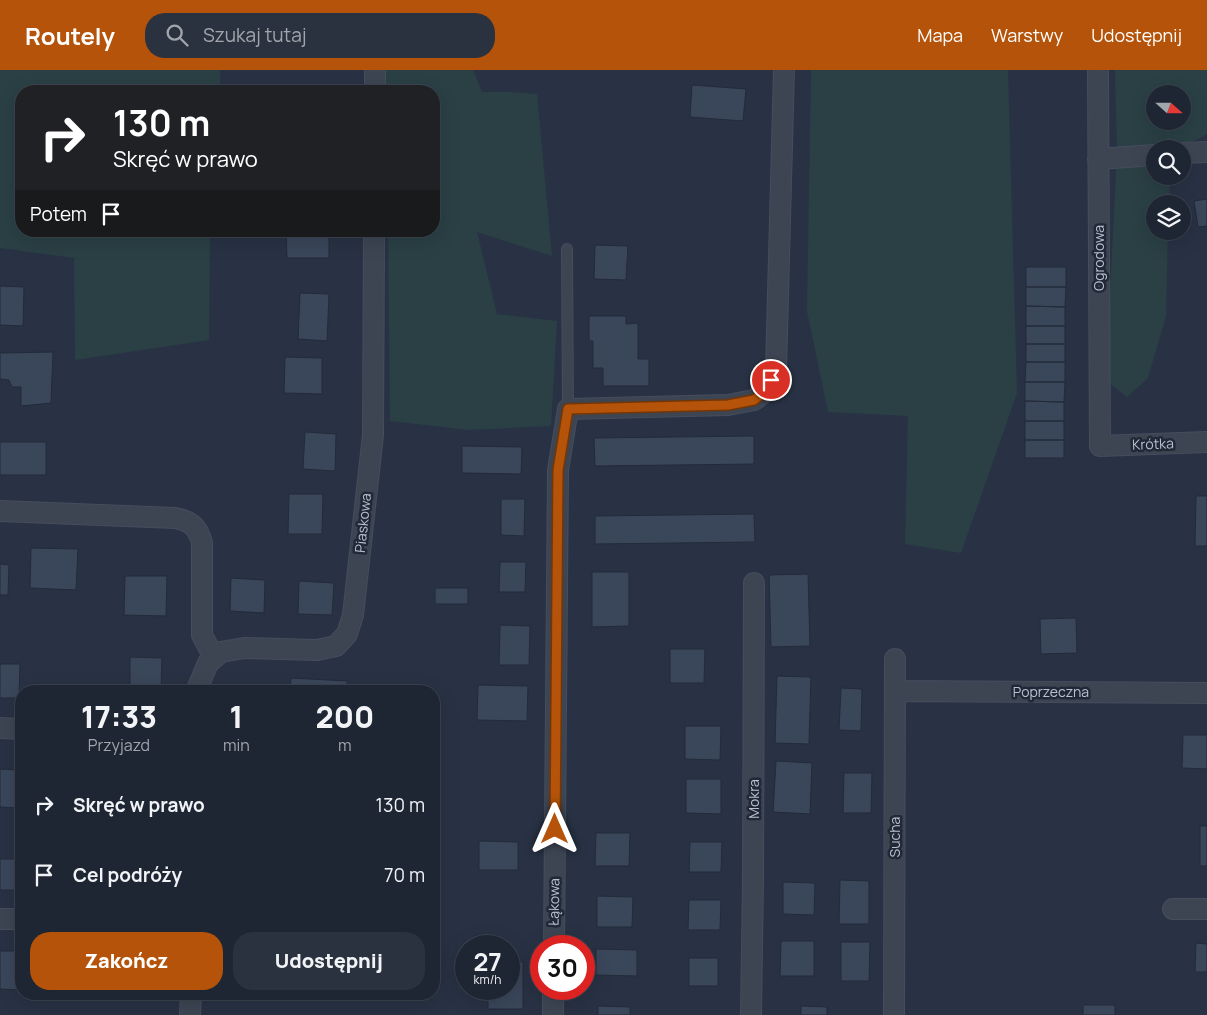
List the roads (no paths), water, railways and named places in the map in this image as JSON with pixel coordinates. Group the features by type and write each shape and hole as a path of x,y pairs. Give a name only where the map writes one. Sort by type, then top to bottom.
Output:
{"street":[{"path":"375,70 375,85"},
{"path":"568,409 728,405 754,400 767,390 776,370 784,70"},
{"name":"Ogrodowa","path":"1098,70 1100,446"},
{"path":"1191,153 1207,152"},
{"path":"1098,159 1146,156"},
{"name":"Piaskowa","path":"214,658 221,652 244,648 317,650 336,646 347,634 353,615 373,435 374,237"},
{"name":"Łąkowa","path":"554,935 558,470 568,409"},
{"name":"Krótka","path":"1100,446 1207,442"},
{"path":"0,511 175,518 183,519 196,528 202,543 202,635 214,658 208,663 199,685"},
{"name":"Mokra","path":"751,1015 754,880 754,583"},
{"name":"Sucha","path":"894,1015 895,659"},
{"name":"Poprzeczna","path":"895,691 1207,693"},
{"path":"0,728 15,729"},
{"path":"1173,909 1207,909"},
{"path":"0,919 15,919"},
{"path":"190,1015 191,1000"},
{"path":"553,1000 553,1015"}],"lane":[{"path":"567,249 568,409"}]}
